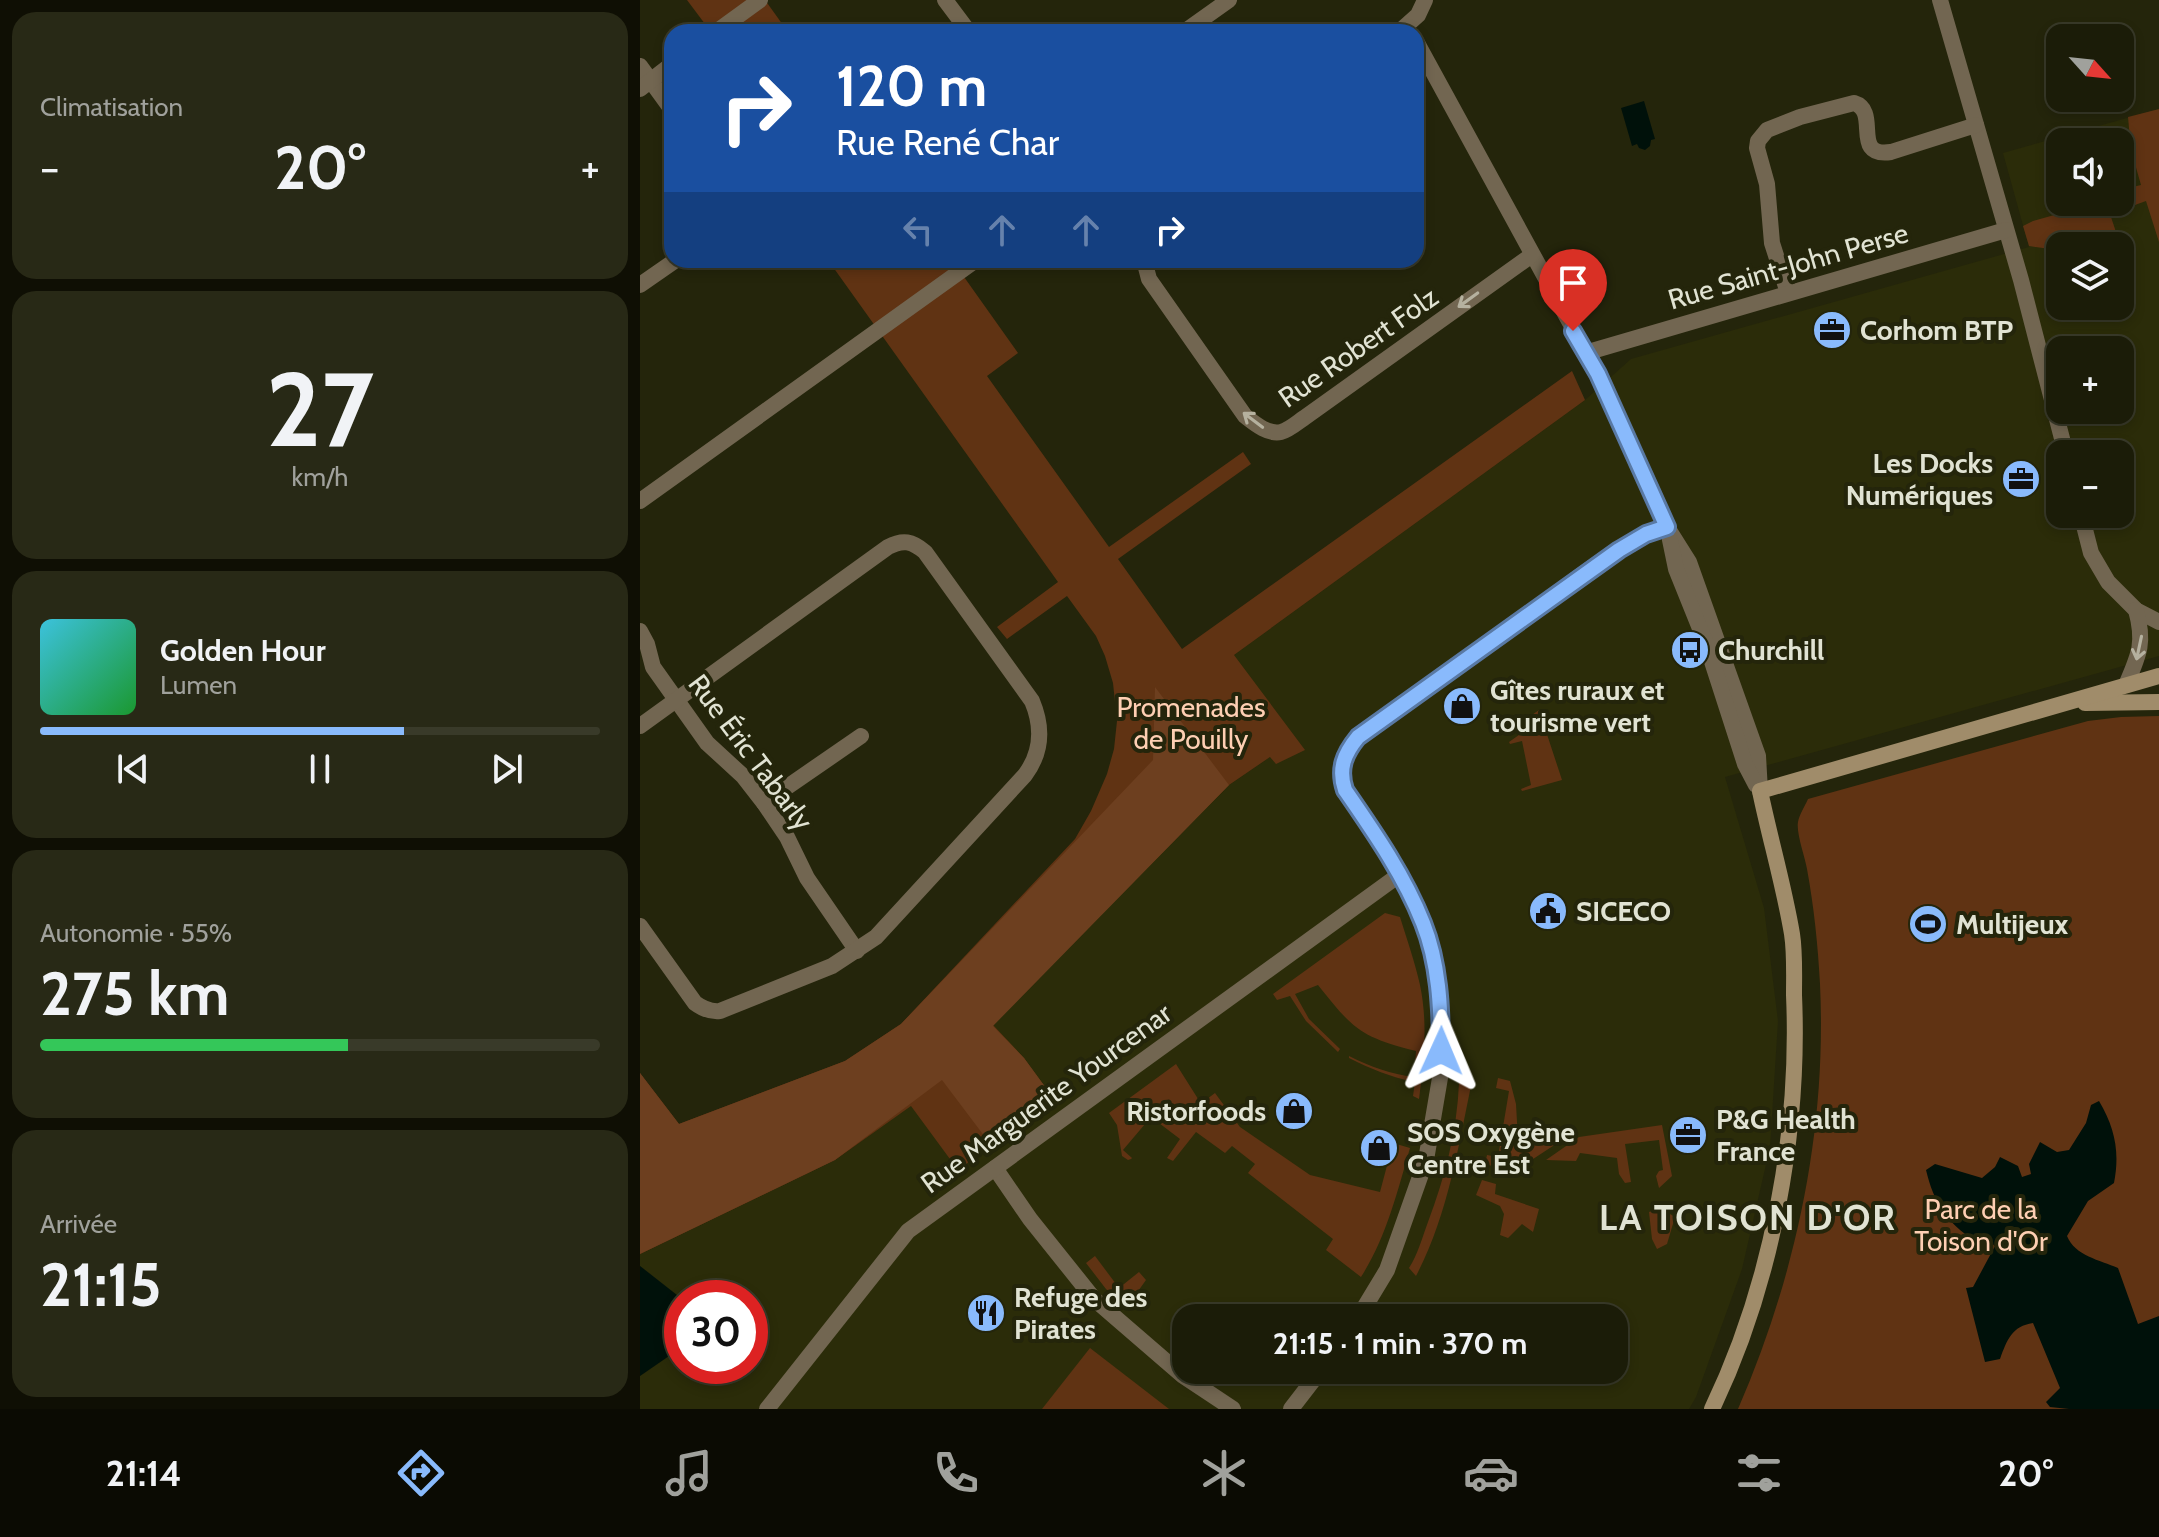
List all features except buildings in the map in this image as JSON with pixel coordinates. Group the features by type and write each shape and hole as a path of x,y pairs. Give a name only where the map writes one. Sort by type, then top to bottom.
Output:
{"street":[{"path":"727,24 760,0"},
{"path":"945,0 963,24"},
{"path":"1195,24 1229,0"},
{"path":"1411,24 1425,0"},
{"path":"1940,0 2062,440"},
{"path":"1424,56 1604,388 1667,527 1676,569 1707,646 1745,764 1760,791 1792,936 1796,1030 1790,1135 1771,1240 1745,1324 1712,1409"},
{"path":"640,66 645,85 664,103"},
{"path":"645,85 664,70"},
{"path":"1788,293 1772,243 1767,184 1757,148 1761,135 1800,117 1854,103 1861,105 1865,111 1869,143 1878,152 1891,152 1976,125"},
{"name":"Rue Saint-John Perse","path":"1585,353 2006,230"},
{"name":"Rue Robert Folz","path":"1146,268 1149,279 1245,416 1270,431 1281,432 1315,411 1532,255"},
{"path":"640,285 664,268"},
{"path":"640,501 965,268"},
{"path":"1366,1304 1387,1270 1426,1160 1441,1072 1441,1008 1424,924 1386,850 1345,790 1341,768 1358,737 1606,559 1641,536 1667,527"},
{"path":"2085,528 2091,553 2108,582 2136,610 2159,622"},
{"path":"640,726 888,547 902,541 913,543 925,552 1024,690 1036,709 1040,728 1038,748 1031,767 876,937 832,966 720,1011 713,1011 695,1003 640,926"},
{"path":"2126,685 2141,645 2142,629 2136,610"},
{"name":"Rue Éric Tabarly","path":"640,631 647,644 647,663 707,743 743,776 764,803 787,837 807,878 857,951"},
{"path":"1760,791 2159,676"},
{"path":"2101,693 2159,687"},
{"path":"2067,703 2159,702"},
{"path":"764,803 861,736"},
{"name":"Rue Marguerite Yourcenar","path":"767,1409 908,1231 1399,875"},
{"path":"995,1168 1030,1219 1094,1299 1182,1375 1233,1409"},
{"path":"1291,1409 1310,1384"}],"shaded area":[{"path":"1644,101 1655,139 1645,150 1637,144 1632,146 1621,108"},
{"path":"2159,109 2159,656 1725,777 1764,908 1778,1021 1770,1147 1742,1269 1689,1409 640,1409 640,1376 664,1359 664,1384 768,1384 768,1280 664,1280 664,1285 640,1266 640,1254 835,1160 911,1105 1024,1058 992,1026 1229,785 1270,757 1234,655 1585,400 1631,359 2029,247 2003,153 2046,141 2046,216 2134,216 2134,128 2092,128"},
{"path":"1155,687 1229,785 993,1026 1024,1058 1054,1099 988,1141 942,1080 835,1160 640,1254 640,1073 679,1124 845,1061 901,1024 1153,760"},
{"path":"2099,1101 2115,1140 2114,1183 2088,1201 2067,1236 2082,1253 2118,1268 2138,1324 2159,1316 2159,1409 2050,1407 2046,1402 2060,1388 2033,1323 2015,1331 2000,1359 1985,1362 1966,1288 1973,1287 1995,1246 1986,1239 1975,1241 1956,1227 1937,1202 1926,1170 1935,1164 1982,1178 1995,1167 2000,1157 2018,1166 2022,1177 2031,1174 2029,1164 2040,1142 2057,1152 2069,1150 2086,1123 2091,1105"},
{"path":"640,1266 664,1285 664,1359 640,1376"}],"green space":[{"path":"687,0 765,0 782,24 705,24"},
{"path":"2159,109 2159,242 2146,201 2134,205 2134,187 2141,185 2134,160 2134,128 2129,128 2128,117"},
{"path":"2051,216 2111,216 2116,232 2046,232 2046,248 2029,246 2023,226"},
{"name":"Promenades de Pouilly","path":"834,268 958,268 1018,353 987,376 1109,547 1243,452 1251,464 1118,559 1182,649 1572,371 1585,400 1234,655 1305,750 1276,764 1270,757 1229,785 993,1025 1024,1058 1054,1099 958,1170 911,1106 835,1160 640,1254 640,1073 679,1124 845,1061 901,1024 1075,839 1091,811 1114,749 1117,721 1113,683 1105,656 1096,636 1067,596 1007,639 997,627 1058,582"},
{"path":"1539,710 1562,780 1522,791 1531,785 1522,741 1509,742 1536,723 1532,715"},
{"name":"Parc de la Toison d'Or","path":"2159,716 2159,1409 1738,1409 1776,1307 1803,1201 1812,1148 1821,1039 1820,984 1812,898 1798,827 1808,799 2088,721"},
{"path":"1385,913 1400,917 1420,985 1425,1028 1419,1099 1413,1096 1415,1082 1349,1058 1414,1077 1416,1051 1382,1041 1359,1029 1318,985 1295,994 1309,1019 1340,1049 1338,1052 1306,1021 1290,996 1277,1000 1273,994"},
{"path":"1176,1064 1200,1102 1215,1093 1240,1127 1310,1175 1380,1192 1393,1143 1410,1148 1384,1231 1361,1277 1326,1250 1333,1239 1248,1173 1255,1164 1232,1146 1225,1153 1196,1132 1173,1161 1167,1158 1180,1139 1151,1117 1123,1150 1132,1158 1128,1160 1122,1156 1117,1125 1109,1113"},
{"path":"1498,1078 1510,1081 1516,1104 1518,1140 1555,1137 1559,1140 1527,1163 1508,1157 1503,1169 1485,1164 1487,1155 1498,1157 1509,1091 1496,1088"},
{"path":"1472,1081 1444,1205 1416,1276 1409,1268 1420,1246 1445,1171 1456,1119 1459,1083"},
{"path":"1662,1125 1672,1176 1659,1188 1656,1176 1663,1170 1659,1140 1625,1144 1631,1182 1625,1183 1619,1174 1617,1158 1580,1153 1576,1161 1546,1160 1579,1137"},
{"path":"1482,1180 1496,1184 1495,1194 1539,1209 1533,1232 1522,1224 1508,1238 1500,1235 1504,1214 1500,1206 1476,1195"},
{"path":"1663,1210 1675,1217 1667,1244 1657,1249 1652,1239 1649,1212"},
{"path":"1095,1256 1119,1288 1139,1272 1146,1280 1126,1308 1086,1263"},
{"path":"1090,1348 1169,1409 1042,1409"}],"place":[{"name":"Corhom BTP","path":"1832,330"},
{"name":"Les Docks Numériques","path":"2021,479"},
{"name":"Churchill","path":"1690,650"},
{"name":"Gîtes ruraux et tourisme vert","path":"1462,706"},
{"name":"SICECO","path":"1548,911"},
{"name":"Multijeux","path":"1928,924"},
{"name":"Ristorfoods","path":"1294,1111"},
{"name":"P&G Health France","path":"1688,1135"},
{"name":"SOS Oxygène Centre Est","path":"1379,1148"},
{"name":"Refuge des Pirates","path":"986,1313"}],"district":[{"name":"LA TOISON D'OR","path":"1748,1217"}],"route":[{"path":"1441,1051 1441,1008 1424,924 1386,850 1345,790 1341,768 1344,757 1358,737 1619,550 1646,534 1667,527 1598,374 1573,331"}]}
